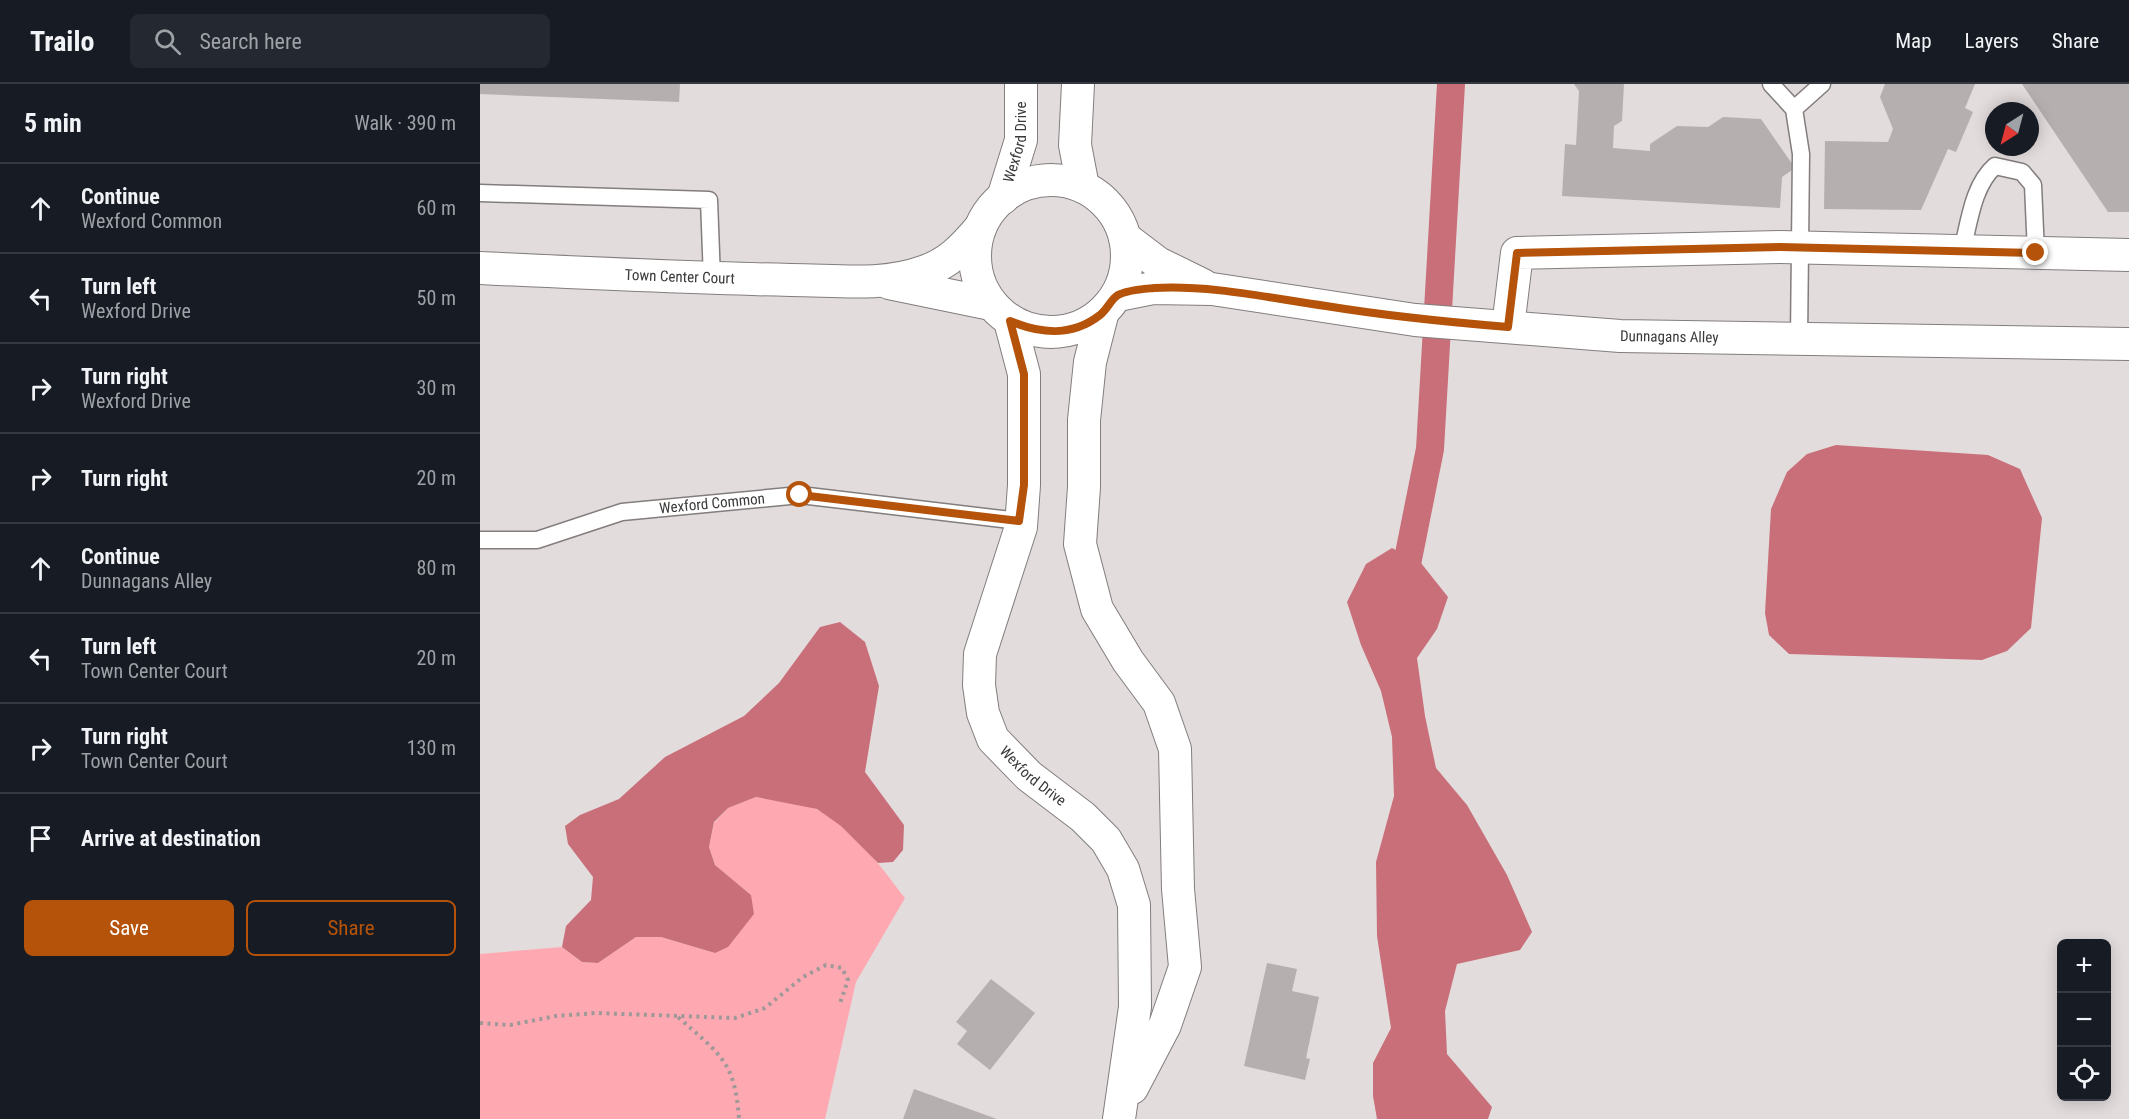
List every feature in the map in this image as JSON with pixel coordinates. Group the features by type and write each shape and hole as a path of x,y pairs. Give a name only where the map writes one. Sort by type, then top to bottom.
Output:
{"street":[{"name":"Wexford Drive","path":"1003,198 1021,140 1021,84"},
{"path":"1078,84 1075,145 1083,187"},
{"name":"Wexford Drive","path":"1060,180 1083,187 1104,201 1120,222 1127,246 1126,271 1110,305 1090,362 1086,397 1080,544 1097,609 1128,662 1159,703 1175,749 1178,888 1185,967 1165,1025 1120,1115 1136,1007 1134,905 1123,869 1106,840 1083,817 1029,776 993,739 983,713 979,685 980,654 1021,527 1019,521 1024,485 1024,374 1001,313 978,280 974,254 980,228 993,206 1013,189 1036,181 1060,180"},
{"path":"880,281 921,273 942,264 961,250 980,228"},
{"path":"1125,238 1158,263 1186,279 1212,289"},
{"path":"1508,327 1517,253 1801,247 2129,255"},
{"name":"Town Center Court","path":"480,268 712,279 880,281"},
{"path":"880,281 1001,313 1033,331 1057,333 1081,327 1110,305 1153,288 1212,289"},
{"name":"Dunnagans Alley","path":"1212,289 1415,320 1620,336 2129,344"}],"lane":[{"path":"1771,84 1794,109 1801,154 1799,339"},
{"path":"1794,109 1822,84"},
{"path":"1962,251 1978,191 1985,174 1995,166 2022,172 2033,185 2036,253"},
{"path":"480,193 709,200 712,279"},
{"name":"Wexford Common","path":"480,540 537,540 622,512 800,495 1019,521"}],"path":[{"path":"480,1023 510,1025 556,1016 597,1013 735,1018 765,1008 803,977 826,965 842,968 848,980 839,1006"},
{"path":"677,1016 723,1058 737,1087 739,1119"}],"shaded area":[{"path":"1836,445 1988,455 2020,469 2042,518 2031,628 2007,651 1982,660 1789,654 1769,635 1765,613 1771,509 1787,472 1807,454"},
{"path":"1392,548 1421,563 1448,597 1437,629 1417,658 1425,716 1436,768 1467,805 1507,875 1532,932 1520,950 1457,964 1445,1011 1447,1054 1492,1107 1488,1119 1377,1119 1373,1096 1373,1063 1391,1028 1377,936 1376,862 1394,796 1392,737 1381,691 1361,645 1347,602 1366,564"},
{"path":"840,622 865,642 879,686 865,772 904,825 903,850 893,862 878,863 841,826 817,809 756,797 728,808 714,822 709,847 715,865 751,895 754,914 728,947 715,953 661,937 636,937 598,963 582,962 562,947 566,926 591,900 593,877 568,844 565,826 580,815 619,799 665,757 744,716 779,683 820,627"},
{"path":"756,797 801,805 828,815 865,847 905,898 856,982 825,1119 480,1119 480,954 562,947 582,962 598,963 636,937 661,937 715,953 751,895 715,865 709,847 714,823 728,808"}],"building":[{"path":"480,84 680,84 679,102 480,94"},
{"path":"1574,84 1624,84 1622,121 1614,126 1613,148 1650,151 1650,144 1677,126 1708,127 1723,117 1761,119 1795,168 1782,177 1780,208 1562,196 1565,144 1576,145 1579,91"},
{"path":"1885,84 1975,84 1965,108 1973,112 1956,152 1948,149 1921,210 1824,209 1825,141 1888,142 1893,129 1880,97"},
{"path":"2022,84 2129,84 2129,212 2108,212 2039,109 2039,102 2034,102"},
{"path":"1267,963 1297,969 1292,991 1319,997 1306,1058 1310,1059 1305,1080 1244,1066"},
{"path":"991,979 1035,1013 990,1070 957,1044 967,1031 956,1022"},
{"path":"914,1089 997,1119 903,1119"}],"waterway":[{"path":"1401,594 1430,449 1451,84"}],"route":[{"path":"800,495 1019,521 1024,485 1024,374 1010,321 1033,331 1057,333 1081,327 1102,315 1118,295 1132,292 1153,288 1212,289 1415,320 1508,327 1517,253 1780,247 2036,253"}]}
